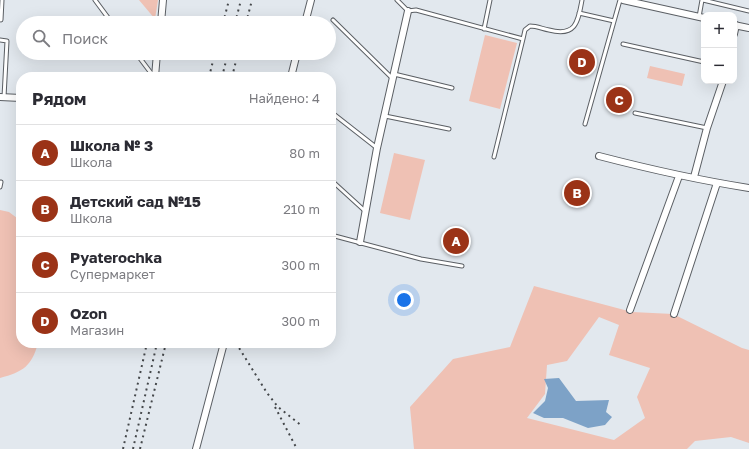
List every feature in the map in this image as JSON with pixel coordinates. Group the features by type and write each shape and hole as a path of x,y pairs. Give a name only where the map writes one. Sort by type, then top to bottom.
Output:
{"street":[{"path":"162,16 163,0"},
{"path":"307,16 311,0"},
{"path":"622,0 701,17"},
{"path":"360,242 377,148 408,11"},
{"path":"737,25 749,28"},
{"path":"155,72 156,60"},
{"path":"292,72 295,60"},
{"path":"694,177 707,128 722,84"},
{"path":"2,97 16,98"},
{"path":"599,156 679,176 694,177 717,183 749,188"},
{"path":"630,310 679,176"},
{"path":"674,314 717,183"},
{"path":"196,449 223,348"}],"lane":[{"path":"1,20 2,0"},
{"path":"95,0 107,16"},
{"path":"396,0 408,11 416,10 523,39"},
{"path":"484,29 490,0"},
{"path":"494,157 525,30 530,26 557,32 569,31 576,24 582,0"},
{"path":"585,124 614,21 622,0"},
{"path":"701,12 702,0 749,11"},
{"path":"579,12 614,21"},
{"path":"336,23 394,77 452,88"},
{"path":"0,40 7,41 2,97"},
{"path":"623,44 701,61"},
{"path":"141,60 150,72"},
{"path":"635,113 707,128"},
{"path":"336,116 377,148"},
{"path":"385,116 449,129"},
{"path":"0,187 1,182"},
{"path":"336,185 365,211"},
{"path":"336,236 421,259 462,266"}],"shaded area":[{"path":"139,0 158,0 155,16 152,16"},
{"path":"485,35 517,43 500,109 469,101"},
{"path":"650,66 685,74 682,86 647,78"},
{"path":"394,153 425,160 410,220 380,213"},
{"path":"0,210 9,212 16,217 16,348 37,348 33,357 25,367 15,373 0,378"},
{"path":"534,286 632,312 673,314 749,350 749,443 731,437 695,441 687,449 414,449 410,407 453,359 510,347","holes":["599,317 619,325 609,355 650,368 637,397 645,418 614,440 527,418 545,394 547,365 567,361"]}],"water":[{"path":"559,378 576,401 609,400 606,412 612,417 605,425 588,428 563,418 544,418 533,413 545,401 548,388 544,379"}],"railway":[{"path":"225,16 229,0"},
{"path":"237,16 241,0"},
{"path":"248,16 252,0"},
{"path":"210,72 213,60"},
{"path":"223,72 226,60"},
{"path":"233,72 236,60"},
{"path":"123,449 146,348"},
{"path":"133,449 156,348"},
{"path":"140,449 165,348"},
{"path":"239,348 267,393 278,407 302,426"},
{"path":"275,407 297,449"}],"place":[{"name":"Ozon","path":"582,62"},
{"name":"Pyaterochka","path":"619,100"},
{"name":"Детский сад №15","path":"577,193"},
{"name":"Школа № 3","path":"456,241"}]}
